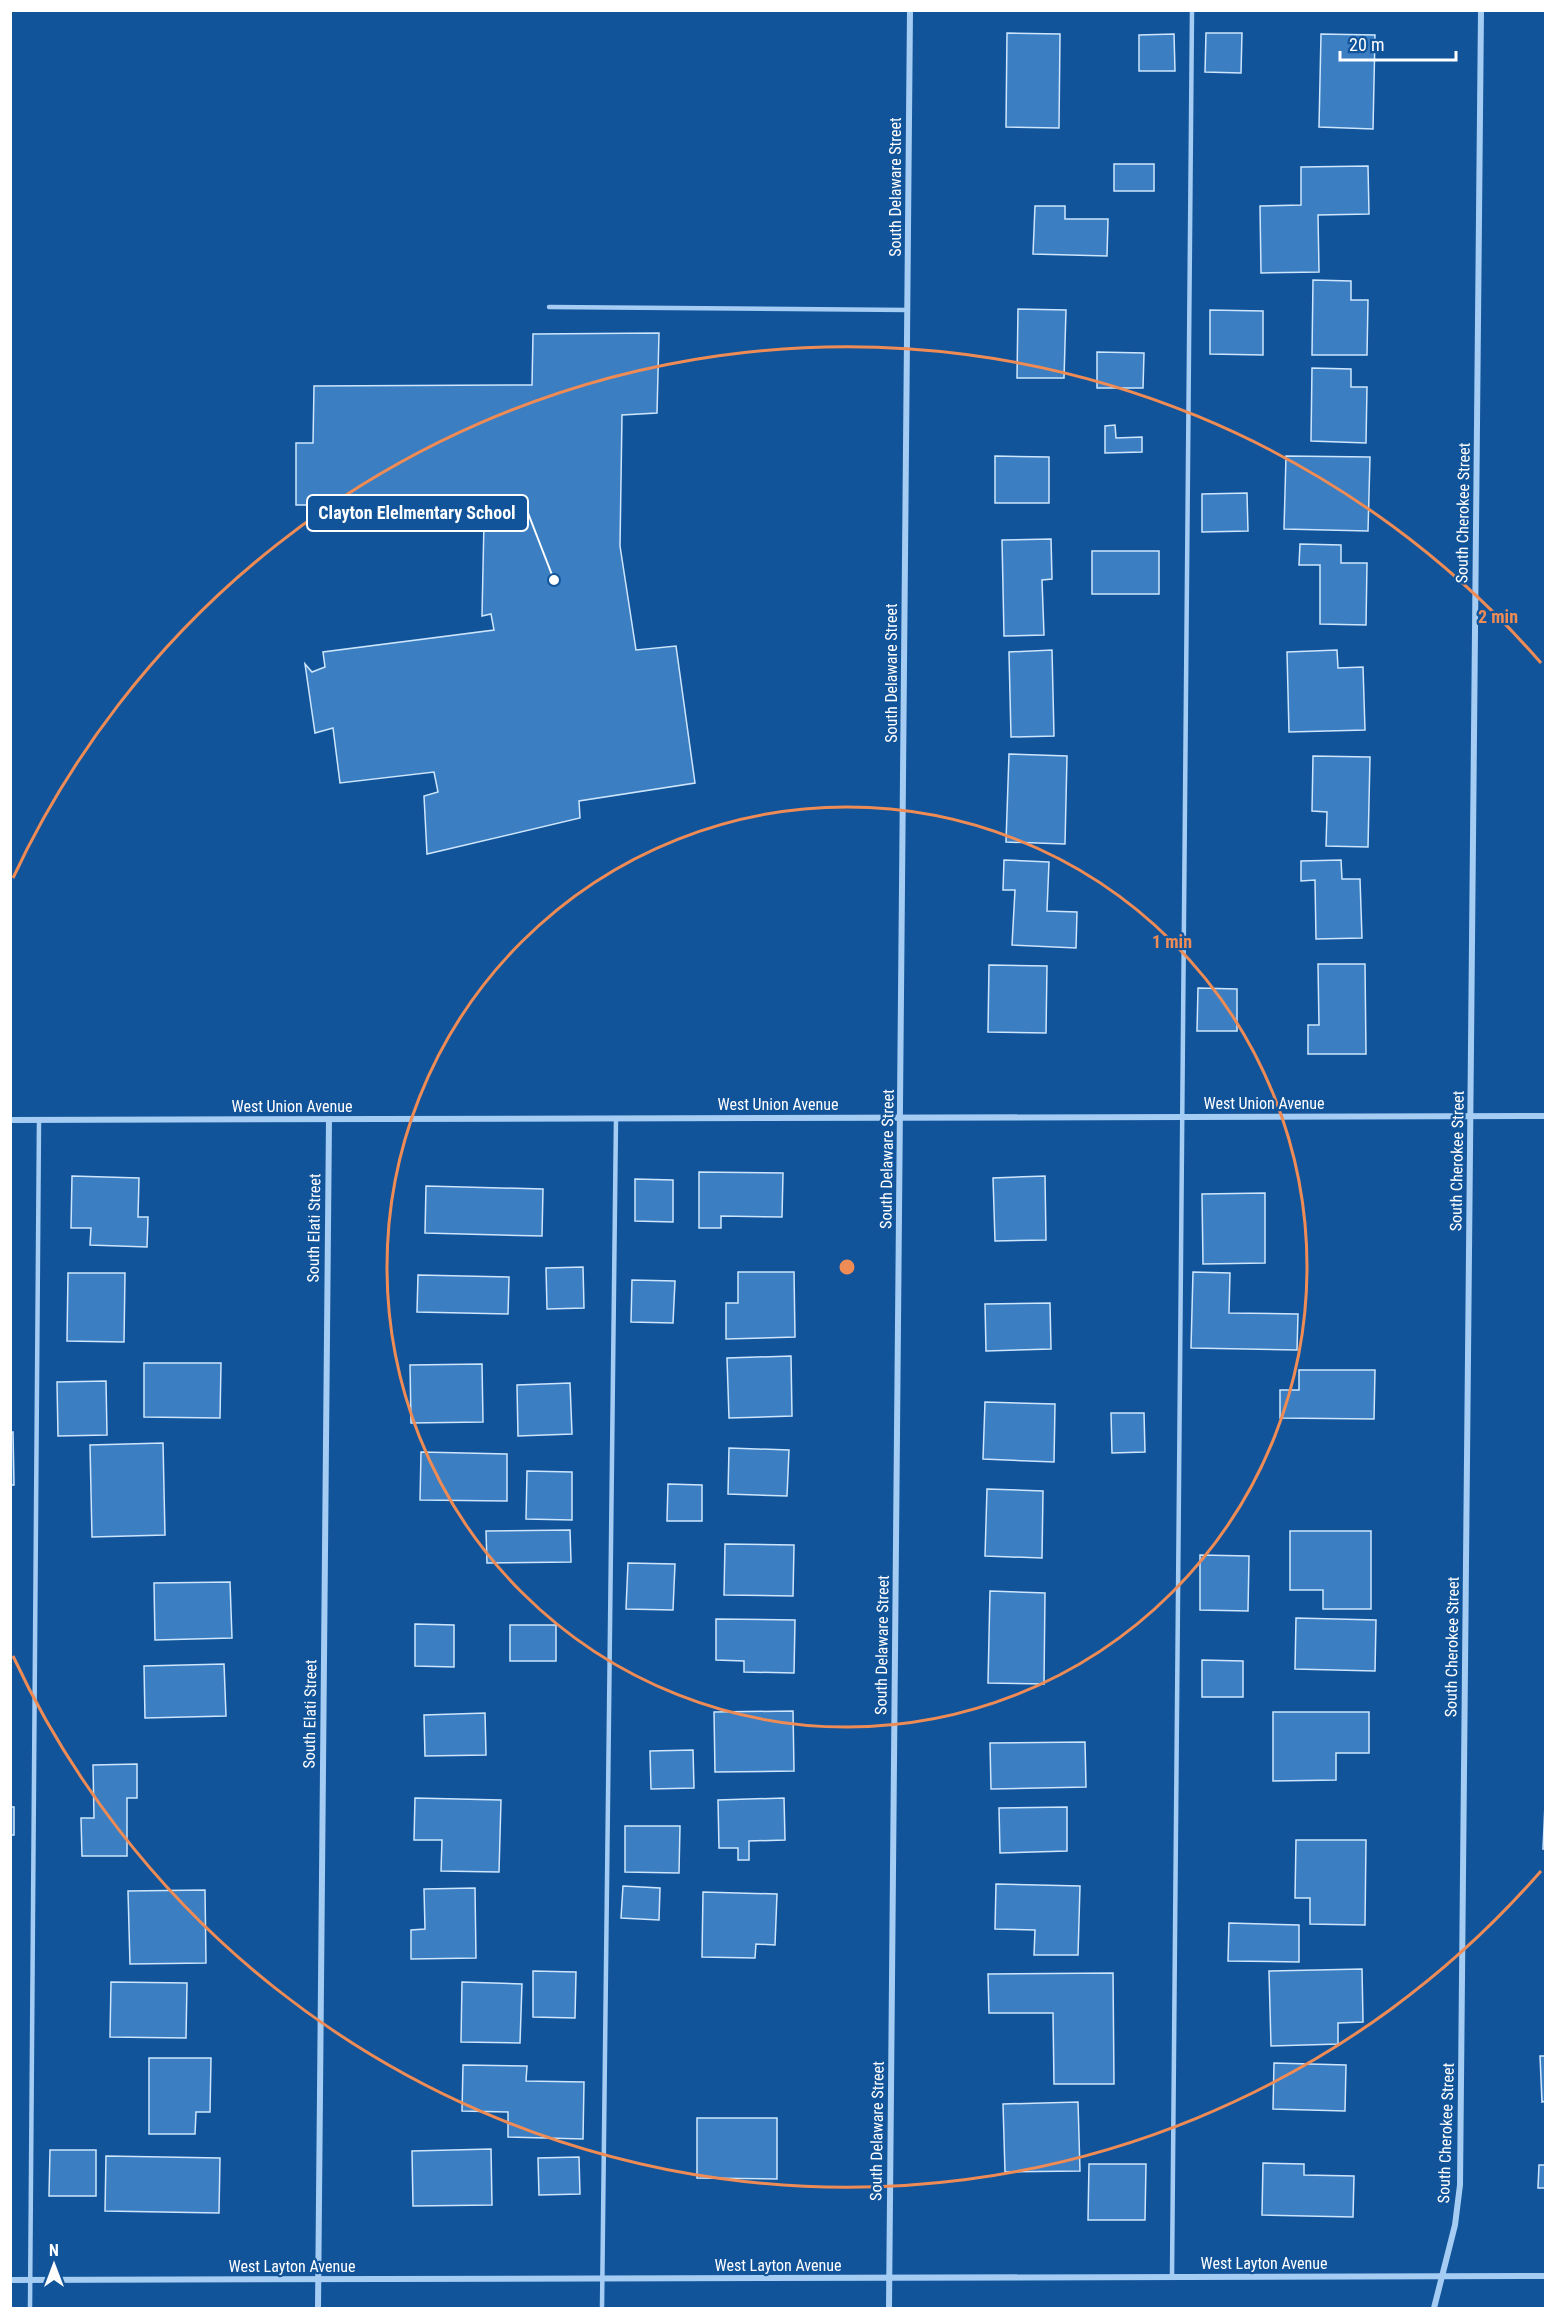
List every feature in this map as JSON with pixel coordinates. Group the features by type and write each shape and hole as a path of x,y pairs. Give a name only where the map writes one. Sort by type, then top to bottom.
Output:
{"street":[{"name":"South Delaware Street","path":"889,2308 910,10"},
{"name":"South Cherokee Street","path":"1434,2308 1455,2225 1460,2185 1480,10"},
{"name":"West Union Avenue","path":"10,1120 1545,1116"},
{"name":"South Elati Street","path":"318,2308 329,1119"},
{"name":"West Layton Avenue","path":"10,2280 1545,2276"}],"lane":[{"path":"1172,2277 1192,10"},
{"path":"549,307 908,310"},
{"path":"602,2308 616,1118"},
{"path":"30,2308 39,1120"}],"building":[{"path":"1007,33 1060,34 1059,128 1006,127"},
{"path":"1206,33 1242,33 1241,73 1205,72"},
{"path":"1174,34 1175,71 1139,71 1139,35"},
{"path":"1321,34 1375,35 1373,129 1319,127"},
{"path":"1114,164 1154,164 1154,191 1114,191"},
{"path":"1368,166 1369,214 1318,215 1319,272 1261,273 1260,206 1301,205 1301,167"},
{"path":"1035,206 1065,206 1065,219 1108,219 1107,256 1033,254"},
{"path":"1313,280 1351,281 1351,300 1368,300 1367,355 1312,355"},
{"path":"1018,309 1066,310 1064,378 1017,378"},
{"path":"1210,310 1263,311 1263,355 1210,354"},
{"path":"659,333 657,413 622,415 620,546 636,650 676,646 695,783 579,801 580,818 427,854 424,796 438,792 434,772 340,783 333,728 315,733 305,664 312,672 325,667 323,652 494,630 491,614 482,616 484,521 314,521 312,505 296,505 296,443 313,443 314,386 532,385 533,334"},
{"path":"1097,352 1144,353 1143,388 1097,388"},
{"path":"1312,368 1351,369 1351,387 1367,387 1366,443 1311,441"},
{"path":"1115,425 1116,438 1142,437 1142,452 1105,453 1105,426"},
{"path":"995,456 1049,457 1049,503 995,503"},
{"path":"1286,456 1370,457 1368,531 1284,529"},
{"path":"1247,493 1248,531 1202,532 1202,494"},
{"path":"1051,539 1052,579 1042,580 1044,635 1004,636 1002,540"},
{"path":"1300,544 1341,545 1341,563 1367,563 1366,625 1320,624 1320,565 1299,565"},
{"path":"1092,551 1159,551 1159,594 1092,594"},
{"path":"1052,650 1054,736 1011,737 1009,652"},
{"path":"1337,650 1338,668 1363,667 1365,730 1289,732 1287,652"},
{"path":"1009,754 1067,756 1065,844 1006,842"},
{"path":"1313,756 1370,757 1368,847 1326,846 1327,812 1312,811"},
{"path":"1004,860 1049,862 1047,911 1077,912 1076,948 1012,945 1015,890 1003,890"},
{"path":"1341,860 1342,879 1360,879 1362,938 1316,939 1315,880 1301,881 1301,861"},
{"path":"1318,964 1365,964 1366,1054 1308,1054 1308,1025 1319,1025"},
{"path":"989,965 1047,966 1046,1033 988,1032"},
{"path":"1198,988 1237,989 1237,1031 1197,1031"},
{"path":"699,1172 783,1173 782,1217 721,1216 721,1228 699,1228"},
{"path":"72,1176 139,1178 138,1217 148,1217 147,1247 90,1245 91,1228 71,1228"},
{"path":"1045,1176 1046,1240 995,1241 993,1178"},
{"path":"635,1179 673,1180 673,1222 635,1221"},
{"path":"426,1186 543,1189 542,1236 425,1233"},
{"path":"1265,1193 1265,1263 1203,1264 1202,1194"},
{"path":"583,1267 584,1308 547,1309 546,1268"},
{"path":"738,1272 794,1272 795,1337 726,1339 726,1303 738,1303"},
{"path":"1193,1272 1230,1273 1229,1313 1298,1314 1297,1350 1191,1348"},
{"path":"68,1273 125,1273 124,1342 67,1341"},
{"path":"418,1275 509,1277 508,1314 417,1312"},
{"path":"632,1280 675,1281 673,1323 631,1322"},
{"path":"1050,1303 1051,1349 986,1351 985,1304"},
{"path":"791,1356 792,1416 729,1418 727,1358"},
{"path":"144,1363 221,1363 220,1418 144,1417"},
{"path":"482,1364 483,1422 411,1423 410,1365"},
{"path":"1299,1370 1375,1370 1374,1419 1280,1418 1280,1390 1299,1390"},
{"path":"106,1381 107,1435 58,1436 57,1382"},
{"path":"570,1383 572,1434 518,1436 517,1385"},
{"path":"985,1402 1055,1404 1054,1462 983,1459"},
{"path":"1111,1413 1144,1413 1145,1452 1112,1453"},
{"path":"10,1432 13,1432 14,1485 10,1485"},
{"path":"163,1443 165,1535 92,1537 90,1445"},
{"path":"729,1448 789,1450 787,1496 728,1494"},
{"path":"421,1452 507,1454 507,1501 420,1500"},
{"path":"527,1471 572,1472 572,1520 526,1519"},
{"path":"668,1484 702,1485 702,1521 667,1521"},
{"path":"987,1489 1043,1491 1042,1558 985,1556"},
{"path":"570,1530 571,1562 487,1563 486,1531"},
{"path":"1290,1531 1371,1531 1371,1609 1323,1609 1323,1590 1290,1590"},
{"path":"725,1544 794,1545 793,1596 724,1595"},
{"path":"1200,1555 1249,1556 1248,1611 1200,1610"},
{"path":"628,1563 675,1564 673,1610 626,1609"},
{"path":"230,1582 232,1638 155,1640 154,1583"},
{"path":"990,1591 1045,1593 1044,1684 988,1683"},
{"path":"1296,1618 1376,1620 1375,1671 1295,1669"},
{"path":"716,1619 795,1620 794,1673 744,1672 744,1661 716,1660"},
{"path":"415,1624 454,1625 454,1667 415,1666"},
{"path":"510,1625 556,1625 556,1661 510,1661"},
{"path":"1202,1660 1243,1661 1243,1697 1202,1697"},
{"path":"224,1664 226,1716 145,1718 144,1666"},
{"path":"793,1711 794,1771 715,1772 714,1712"},
{"path":"1273,1712 1369,1712 1369,1753 1336,1753 1336,1780 1273,1781"},
{"path":"485,1713 486,1755 425,1756 424,1715"},
{"path":"1085,1742 1086,1787 991,1789 990,1743"},
{"path":"693,1750 694,1788 651,1789 650,1751"},
{"path":"137,1764 137,1798 127,1798 127,1856 82,1856 81,1818 94,1818 93,1765"},
{"path":"415,1798 501,1800 499,1872 441,1871 442,1840 414,1840"},
{"path":"784,1798 785,1840 749,1841 749,1860 738,1860 738,1848 719,1848 718,1800"},
{"path":"1545,1804 1546,1849 1543,1849"},
{"path":"10,1807 14,1807 14,1835 10,1835"},
{"path":"1067,1807 1067,1851 1000,1853 999,1808"},
{"path":"625,1826 680,1826 679,1873 625,1872"},
{"path":"1296,1840 1366,1840 1365,1925 1310,1924 1310,1898 1295,1898"},
{"path":"996,1884 1080,1886 1078,1955 1034,1955 1035,1930 995,1929"},
{"path":"623,1886 660,1888 659,1920 621,1918"},
{"path":"475,1888 476,1958 411,1959 411,1930 425,1929 424,1889"},
{"path":"205,1890 206,1963 130,1964 128,1891"},
{"path":"703,1892 777,1894 775,1945 756,1944 755,1958 702,1957"},
{"path":"1229,1923 1299,1925 1299,1962 1228,1961"},
{"path":"1362,1969 1363,2022 1338,2023 1338,2044 1271,2046 1269,1971"},
{"path":"533,1971 576,1972 575,2018 533,2017"},
{"path":"1113,1973 1114,2084 1054,2084 1053,2013 989,2013 988,1974"},
{"path":"111,1982 187,1983 186,2038 110,2037"},
{"path":"462,1982 522,1984 520,2043 461,2042"},
{"path":"1540,2056 1546,2056 1546,2101 1542,2102"},
{"path":"149,2058 211,2058 210,2112 196,2112 195,2134 149,2134"},
{"path":"1274,2063 1346,2065 1345,2111 1273,2109"},
{"path":"463,2065 527,2066 526,2081 584,2082 583,2139 508,2137 508,2112 462,2111"},
{"path":"1078,2102 1080,2171 1005,2172 1003,2104"},
{"path":"697,2118 777,2118 777,2179 697,2178"},
{"path":"491,2149 492,2205 413,2206 412,2151"},
{"path":"50,2150 96,2150 96,2196 49,2196"},
{"path":"106,2156 220,2158 219,2213 105,2211"},
{"path":"579,2157 580,2194 539,2195 538,2158"},
{"path":"1263,2163 1304,2164 1304,2175 1354,2176 1353,2217 1262,2215"},
{"path":"1089,2164 1146,2164 1145,2220 1088,2220"},
{"path":"1539,2165 1546,2165 1546,2188 1538,2188"}],"place":[{"name":"Clayton Elelmentary School","path":"554,580"}]}
